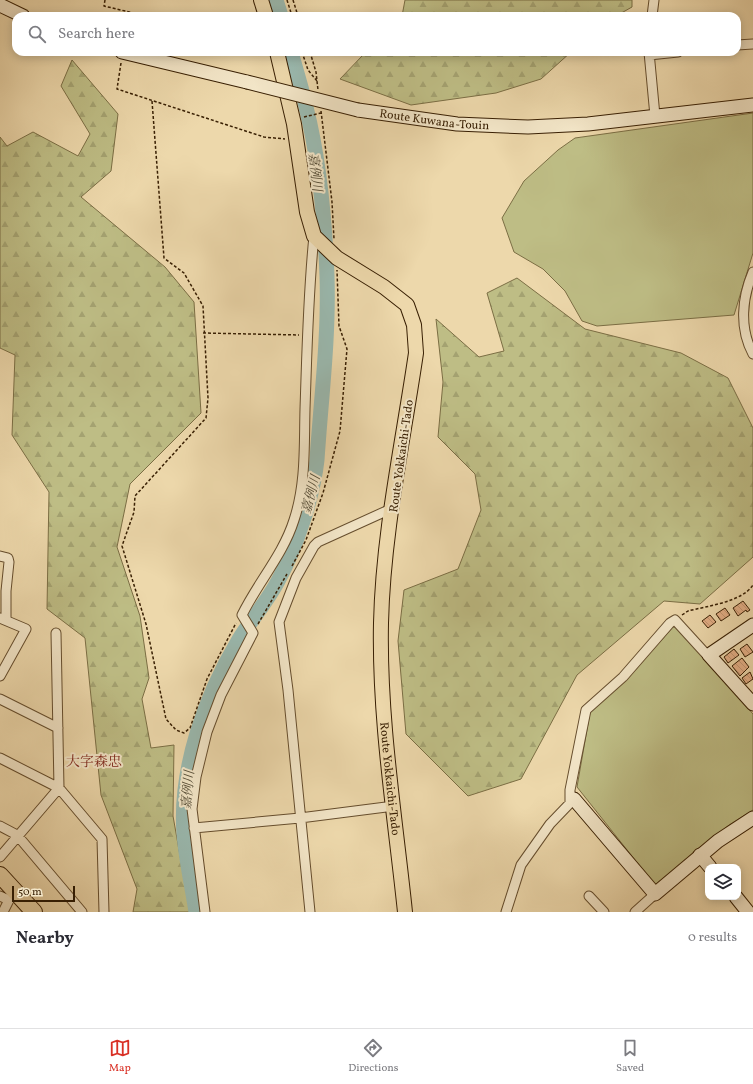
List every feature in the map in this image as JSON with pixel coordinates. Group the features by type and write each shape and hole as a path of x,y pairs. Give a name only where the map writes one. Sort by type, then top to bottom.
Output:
{"highway":[{"path":"0,875 13,896 34,912"}],"main road":[{"path":"261,0 265,12"},
{"path":"0,5 15,12"},
{"name":"Route Kuwana-Touin","path":"122,56 247,82 358,110 457,124 528,127 588,124 753,105"},
{"path":"278,56 297,141 307,212 314,236"},
{"name":"Route Yokkaichi-Tado","path":"314,236 337,258 384,288 407,305 414,325 416,353 386,555 381,623 384,718 405,912"},
{"path":"751,698 709,655 753,625"},
{"path":"572,800 654,894 700,855 753,818"},
{"path":"700,855 708,864"},
{"path":"739,900 749,909"}],"street":[{"path":"652,12 654,0"},
{"path":"741,45 753,44"},
{"path":"649,56 656,116"},
{"path":"205,912 192,809 196,776 207,732 221,695 253,633 242,615 280,552 289,534 298,506 304,449 310,280 314,236"},
{"path":"753,272 745,330 753,354"},
{"path":"310,912 288,690 279,622 296,578 314,546 393,508"},
{"path":"0,556 8,558 9,562 3,619 26,629 0,676"},
{"path":"506,912 521,865 538,838 572,800 570,790 586,710 623,677 670,623 675,620 706,654 709,655"},
{"path":"0,857 17,835 59,788 56,633"},
{"path":"0,699 58,728"},
{"path":"0,758 59,788 102,839 104,912"},
{"path":"194,828 300,818 394,806"},
{"path":"0,826 17,835 82,912"},
{"path":"635,912 654,894"},
{"path":"0,896 13,896"},
{"path":"3,912 13,896"},
{"path":"589,896 604,912"}],"path":[{"path":"105,0 104,6 129,12"},
{"path":"287,0 291,12"},
{"path":"293,0 297,12"},
{"path":"122,56 117,89 264,137 297,141"},
{"path":"303,56 308,70 317,81"},
{"path":"311,56 319,95"},
{"path":"152,101 164,258 184,273 203,306 203,333 208,398 206,418 135,496 134,512 122,546 146,624 166,719 176,730 184,734 190,728 207,679 232,630 242,615"},
{"path":"321,108 331,189 333,225"},
{"path":"299,117 321,113"},
{"path":"253,633 306,540 323,492 340,431 347,349 339,326 337,258"},
{"path":"203,333 308,335"},
{"path":"675,620 688,611 741,596 750,591 753,585"}],"green space":[{"path":"405,0 632,0 632,7 623,12 403,12"},
{"path":"362,56 567,56 541,79 496,93 411,105 340,79"},
{"path":"72,60 118,114 111,171 81,197 165,267 194,302 201,413 130,484 117,547 140,616 149,678 142,699 151,748 174,745 173,816 190,912 133,912 137,889 101,795 85,638 47,609 49,492 12,435 15,355 0,348 0,137 7,146 33,132 78,156 90,134 61,86"},
{"path":"753,113 753,253 734,315 597,326 582,321 565,291 543,269 514,252 502,218 524,181 558,150 575,138"},
{"path":"517,278 585,329 681,353 728,378 753,428 753,557 700,604 664,601 577,675 521,779 468,796 406,734 398,641 404,590 458,569 481,510 475,474 438,437 443,382 436,319 479,357 504,351 487,293"},
{"path":"673,627 677,627 753,714 753,810 729,825 655,885 577,787 590,712 623,683"}],"building":[{"path":"743,601 750,610 747,612 746,610 738,616 733,608"},
{"path":"725,608 730,615 721,621 716,614"},
{"path":"710,615 716,622 708,628 702,621"},
{"path":"747,644 753,652 745,657 740,649"},
{"path":"734,649 739,655 728,663 724,657"},
{"path":"742,658 749,667 740,676 732,666"},
{"path":"750,672 753,679 746,684 742,678"}],"waterway":[{"name":"嘉例川","path":"276,0 280,12"},
{"name":"嘉例川","path":"196,912 184,834 184,810 190,759 205,709 226,662 238,641 274,589 285,568 308,506 317,460 327,322 326,256 321,191 311,127 292,56"}],"district":[{"name":"大字森忠","path":"94,761"}]}
